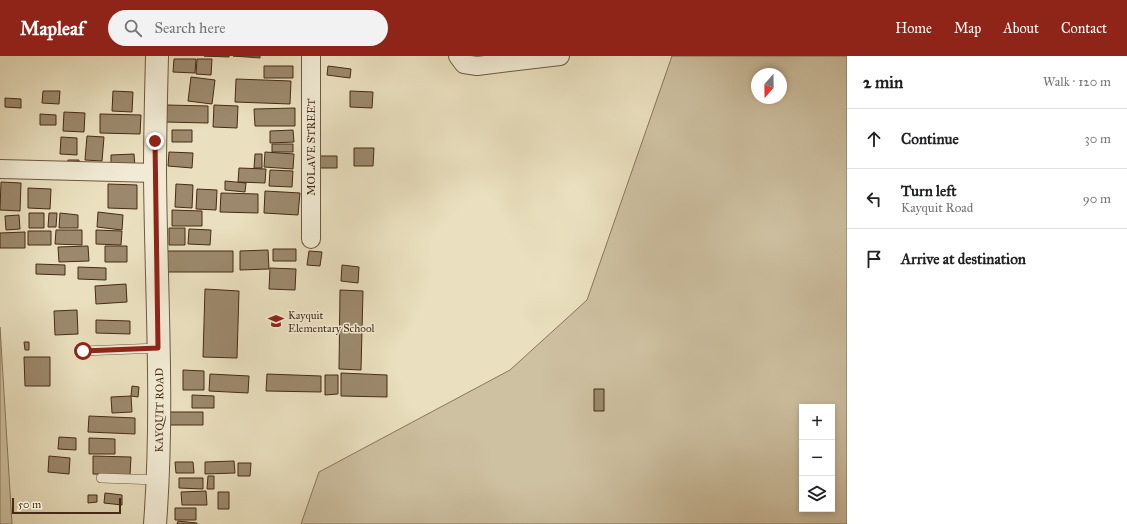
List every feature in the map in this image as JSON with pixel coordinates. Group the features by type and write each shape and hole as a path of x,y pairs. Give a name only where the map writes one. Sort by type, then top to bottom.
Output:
{"street":[{"name":"KAYQUIT ROAD","path":"155,524 158,480 158,348 155,173 157,56"},
{"name":"MOLAVE STREET","path":"311,56 312,239"},
{"path":"458,56 464,64 477,66 560,56"},
{"path":"0,169 155,173"}],"lane":[{"path":"83,351 158,348"},
{"path":"101,478 158,480"}],"shaded area":[{"path":"672,56 847,56 847,524 301,524 319,472 510,370 587,300"},
{"path":"0,327 12,524 0,524"}],"building":[{"path":"204,56 229,56 229,57"},
{"path":"233,56 260,56 260,58"},
{"path":"174,59 196,59 195,73 173,72"},
{"path":"197,59 212,59 211,75 196,74"},
{"path":"264,66 293,66 293,78 264,78"},
{"path":"328,66 351,69 350,78 327,75"},
{"path":"191,77 215,80 212,104 188,101"},
{"path":"236,79 291,81 290,104 235,102"},
{"path":"43,91 60,91 59,104 42,103"},
{"path":"113,91 133,92 132,112 112,111"},
{"path":"350,91 373,92 372,108 350,107"},
{"path":"5,98 21,99 21,108 5,107"},
{"path":"167,105 208,106 208,123 166,122"},
{"path":"214,105 238,106 237,128 213,127"},
{"path":"295,108 295,126 255,126 254,109"},
{"path":"64,112 85,113 84,132 63,131"},
{"path":"40,114 56,115 56,125 40,125"},
{"path":"100,114 141,115 140,134 100,133"},
{"path":"172,130 192,130 192,142 172,142"},
{"path":"293,130 294,142 270,143 270,131"},
{"path":"87,136 104,137 102,161 85,160"},
{"path":"61,137 77,138 77,155 60,154"},
{"path":"272,144 293,144 293,152 272,152"},
{"path":"354,148 374,148 373,166 354,166"},
{"path":"169,152 193,153 192,168 168,166"},
{"path":"265,152 294,154 293,169 264,167"},
{"path":"134,154 135,168 111,169 111,155"},
{"path":"255,154 262,154 262,168 254,168"},
{"path":"320,156 337,156 337,168 320,168"},
{"path":"68,160 79,160 79,167 67,167"},
{"path":"239,168 266,169 265,183 238,182"},
{"path":"270,170 293,171 292,187 269,186"},
{"path":"225,181 246,183 245,192 225,190"},
{"path":"1,182 21,183 20,211 0,210"},
{"path":"108,184 137,185 137,209 108,208"},
{"path":"176,184 193,185 192,208 175,207"},
{"path":"28,188 51,189 50,209 28,208"},
{"path":"197,189 217,190 216,210 196,209"},
{"path":"265,191 300,193 298,215 264,213"},
{"path":"221,193 258,194 258,213 220,212"},
{"path":"172,210 202,211 202,226 172,226"},
{"path":"98,212 123,215 122,230 97,227"},
{"path":"29,213 44,213 44,228 29,228"},
{"path":"49,213 57,213 56,227 48,227"},
{"path":"60,213 78,215 78,228 59,228"},
{"path":"19,215 20,229 6,230 5,216"},
{"path":"169,228 185,228 185,245 169,245"},
{"path":"189,229 211,230 210,245 188,244"},
{"path":"56,230 82,230 82,245 55,244"},
{"path":"96,230 122,231 121,245 96,244"},
{"path":"28,231 51,231 51,245 28,245"},
{"path":"25,232 25,248 0,248 0,233"},
{"path":"88,246 89,261 59,262 58,247"},
{"path":"105,246 127,246 127,262 105,262"},
{"path":"273,249 296,249 296,261 273,261"},
{"path":"268,250 269,269 240,270 240,251"},
{"path":"163,251 233,251 233,272 163,272"},
{"path":"309,251 322,252 320,266 307,265"},
{"path":"36,264 65,265 65,275 36,274"},
{"path":"342,265 359,267 358,283 341,281"},
{"path":"78,267 106,268 106,280 78,279"},
{"path":"270,268 296,269 295,290 269,289"},
{"path":"126,284 127,302 96,304 95,286"},
{"path":"205,289 239,291 237,358 203,357"},
{"path":"340,290 363,291 361,370 339,369"},
{"path":"77,310 78,334 55,335 54,311"},
{"path":"96,320 130,321 130,334 96,333"},
{"path":"24,342 29,342 29,350 25,350"},
{"path":"24,357 50,357 50,386 25,386"},
{"path":"183,370 204,371 204,390 183,390"},
{"path":"341,373 387,375 387,397 341,396"},
{"path":"210,374 249,376 248,393 209,391"},
{"path":"267,374 321,376 321,392 266,391"},
{"path":"325,375 338,375 338,394 325,395"},
{"path":"132,386 139,387 138,397 131,396"},
{"path":"594,389 604,389 604,411 594,411"},
{"path":"192,395 214,396 214,408 192,408"},
{"path":"131,396 132,412 112,413 111,397"},
{"path":"169,412 203,412 203,425 170,425"},
{"path":"89,416 135,418 135,434 88,432"},
{"path":"59,437 76,438 76,450 58,449"},
{"path":"89,438 115,439 115,454 89,454"},
{"path":"49,456 70,458 69,474 48,472"},
{"path":"93,456 131,457 130,475 93,474"},
{"path":"234,461 235,473 205,474 205,462"},
{"path":"175,462 193,462 194,473 176,473"},
{"path":"238,463 251,463 250,476 238,476"},
{"path":"208,476 214,476 214,489 207,489"},
{"path":"179,478 203,478 203,489 179,488"},
{"path":"206,491 207,505 182,505 181,492"},
{"path":"218,492 229,492 229,509 218,509"},
{"path":"105,493 122,495 122,505 104,503"},
{"path":"88,495 97,495 97,502 88,503"},
{"path":"175,508 196,508 196,520 175,520"},
{"path":"178,521 197,523 197,524 177,524"}],"place":[{"name":"Kayquit Elementary School","path":"276,321"}],"route":[{"path":"83,351 158,348 155,141"}]}
